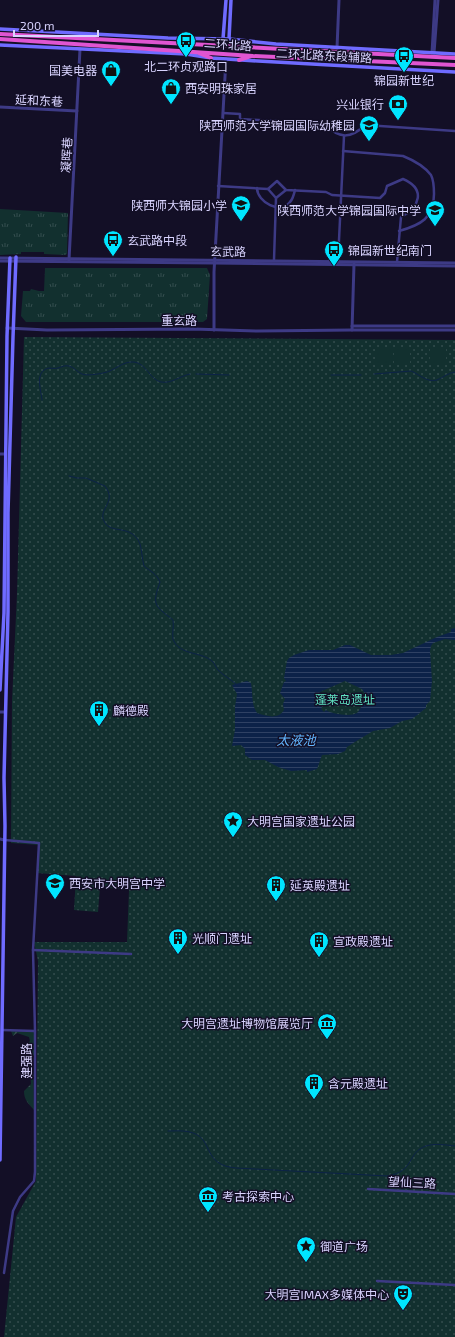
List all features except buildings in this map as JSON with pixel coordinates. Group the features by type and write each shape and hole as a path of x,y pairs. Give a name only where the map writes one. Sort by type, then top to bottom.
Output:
{"highway":[{"name":"二环北路","path":"0,34 455,58"},
{"name":"二环北路","path":"0,39 253,56 455,66"},
{"path":"195,51 211,58"},
{"path":"240,60 253,56"}],"main road":[{"path":"223,39 226,0"},
{"path":"229,39 231,0"},
{"name":"二环北路东段辅路","path":"0,29 153,38 229,39 276,44 455,54"},
{"path":"171,43 207,39"},
{"path":"244,40 288,50"},
{"name":"二环北路东段辅路","path":"0,45 186,54 211,58 240,60 455,72"},
{"path":"0,690 4,613 2,454 10,259"},
{"path":"0,1160 2,840 8,612 8,513 16,259"}],"street":[{"path":"337,48 339,0"},
{"path":"433,53 436,0"},
{"name":"凝晖巷","path":"69,261 80,48"},
{"path":"214,330 214,261 226,59"},
{"name":"延和东巷","path":"0,107 77,111"},
{"path":"222,113 240,114 240,119 326,124 336,133 344,136 353,134 365,125 455,131"},
{"path":"338,261 344,136"},
{"path":"343,151 403,156 424,168 431,176 434,184 434,203 427,217 420,224 412,228 399,231"},
{"path":"276,198 286,190 295,190 326,192 332,195 341,196 380,198 385,193 388,186 403,179 410,182 416,188 418,194 417,200 410,212 401,217 397,262"},
{"path":"268,189 277,181 286,190"},
{"path":"218,186 268,189 276,198 274,260"},
{"path":"257,188 257,194 265,203 276,207 284,207 290,203 295,190"},
{"name":"玄武路","path":"0,258 69,261 214,261 455,266"},
{"name":"玄武路","path":"0,261 10,259"},
{"name":"玄武路","path":"214,261 274,260 338,261 354,263 455,263"},
{"path":"352,330 354,263"},
{"path":"352,326 455,326"},
{"name":"重玄路","path":"7,328 47,330 193,329 263,331 455,330"},
{"path":"0,712 5,712"},
{"name":"建强路","path":"2,840 39,843 33,950 36,1172 34,1181 20,1197 13,1211 4,1273"},
{"path":"33,950 130,954"},
{"path":"1,1030 35,1031"},
{"name":"望仙三路","path":"368,1189 455,1194"},
{"path":"0,1263 5,1264"},
{"path":"377,1281 455,1285"}],"green space":[{"path":"0,209 68,213 67,254 21,252 21,254 0,255"},
{"path":"45,268 207,268 210,275 207,319 203,322 26,322 21,316 23,291 30,291 31,289 44,291"},
{"name":"大明宫国家遗址公园","path":"24,337 455,340 455,1337 4,1337 16,1217 36,1181 38,961 34,942 127,942 129,890 100,887 98,912 74,910 76,876 37,873 39,845 11,843 12,701 17,594"},
{"path":"376,349 391,349 391,364 376,364"},
{"path":"394,349 410,349 410,364 394,364"},
{"path":"430,349 446,349 446,363 430,363"},
{"path":"11,1031 34,1032 34,1056 31,1056 28,1048 30,1041 29,1037 17,1033 13,1036"},
{"path":"33,1058 34,1110 28,1103 24,1094 24,1091 31,1084 30,1071 27,1063"}],"water":[{"name":"太液池","path":"455,628 455,640 445,639 433,643 431,646 432,681 430,701 426,705 426,708 412,719 402,721 390,728 373,731 347,747 345,751 338,754 322,755 317,769 307,772 307,770 291,771 278,767 265,760 252,760 245,755 245,749 241,745 232,746 235,730 235,707 237,694 232,685 247,681 251,683 253,702 257,713 268,716 279,715 284,710 283,704 285,699 280,693 284,682 286,681 284,678 287,661 294,655 309,650 333,650 345,645 350,645 371,655 391,655 403,653 451,632 451,629","holes":["345,681 362,689 366,696 357,713 350,715 332,713 326,710 324,712 321,709 322,707 319,693 322,691"]}],"waterway":[{"path":"42,400 40,377 41,373 49,368 69,366 82,374 92,375 107,372 126,363 134,362 142,365 157,381 161,382 172,381 190,374"},
{"path":"374,374 411,371 433,381 455,372"},
{"path":"196,374 229,375"},
{"path":"331,375 361,375"},
{"path":"69,476 86,478 105,486 109,497 103,514 105,523 112,528 127,531 132,534 140,544 144,566 159,579 160,582 156,596 156,604 173,620 173,639 176,644 185,651 203,656 213,662 220,672 236,684"},
{"path":"168,1131 187,1131 199,1136 204,1141 213,1157 225,1166 236,1168 387,1176 396,1174 402,1170 407,1166 416,1153 426,1146 437,1144 455,1146"}],"place":[{"name":"北二环贞观路口","path":"186,58"},
{"name":"锦园新世纪","path":"404,73"},
{"name":"国美电器","path":"111,87"},
{"name":"西安明珠家居","path":"171,105"},
{"name":"兴业银行","path":"398,121"},
{"name":"陕西师范大学锦园国际幼稚园","path":"369,142"},
{"name":"陕西师大锦园小学","path":"241,222"},
{"name":"陕西师范大学锦园国际中学","path":"435,227"},
{"name":"玄武路中段","path":"113,257"},
{"name":"锦园新世纪南门","path":"334,267"},
{"name":"麟德殿","path":"99,727"},
{"name":"大明宫国家遗址公园","path":"233,838"},
{"name":"西安市大明宫中学","path":"55,900"},
{"name":"延英殿遗址","path":"276,902"},
{"name":"光顺门遗址","path":"178,955"},
{"name":"宣政殿遗址","path":"319,958"},
{"name":"大明宫遗址博物馆展览厅","path":"327,1040"},
{"name":"含元殿遗址","path":"314,1100"},
{"name":"考古探索中心","path":"208,1213"},
{"name":"御道广场","path":"306,1263"},
{"name":"大明宫IMAX多媒体中心","path":"403,1311"}],"park label":[{"name":"蓬莱岛遗址","path":"345,699"}]}
